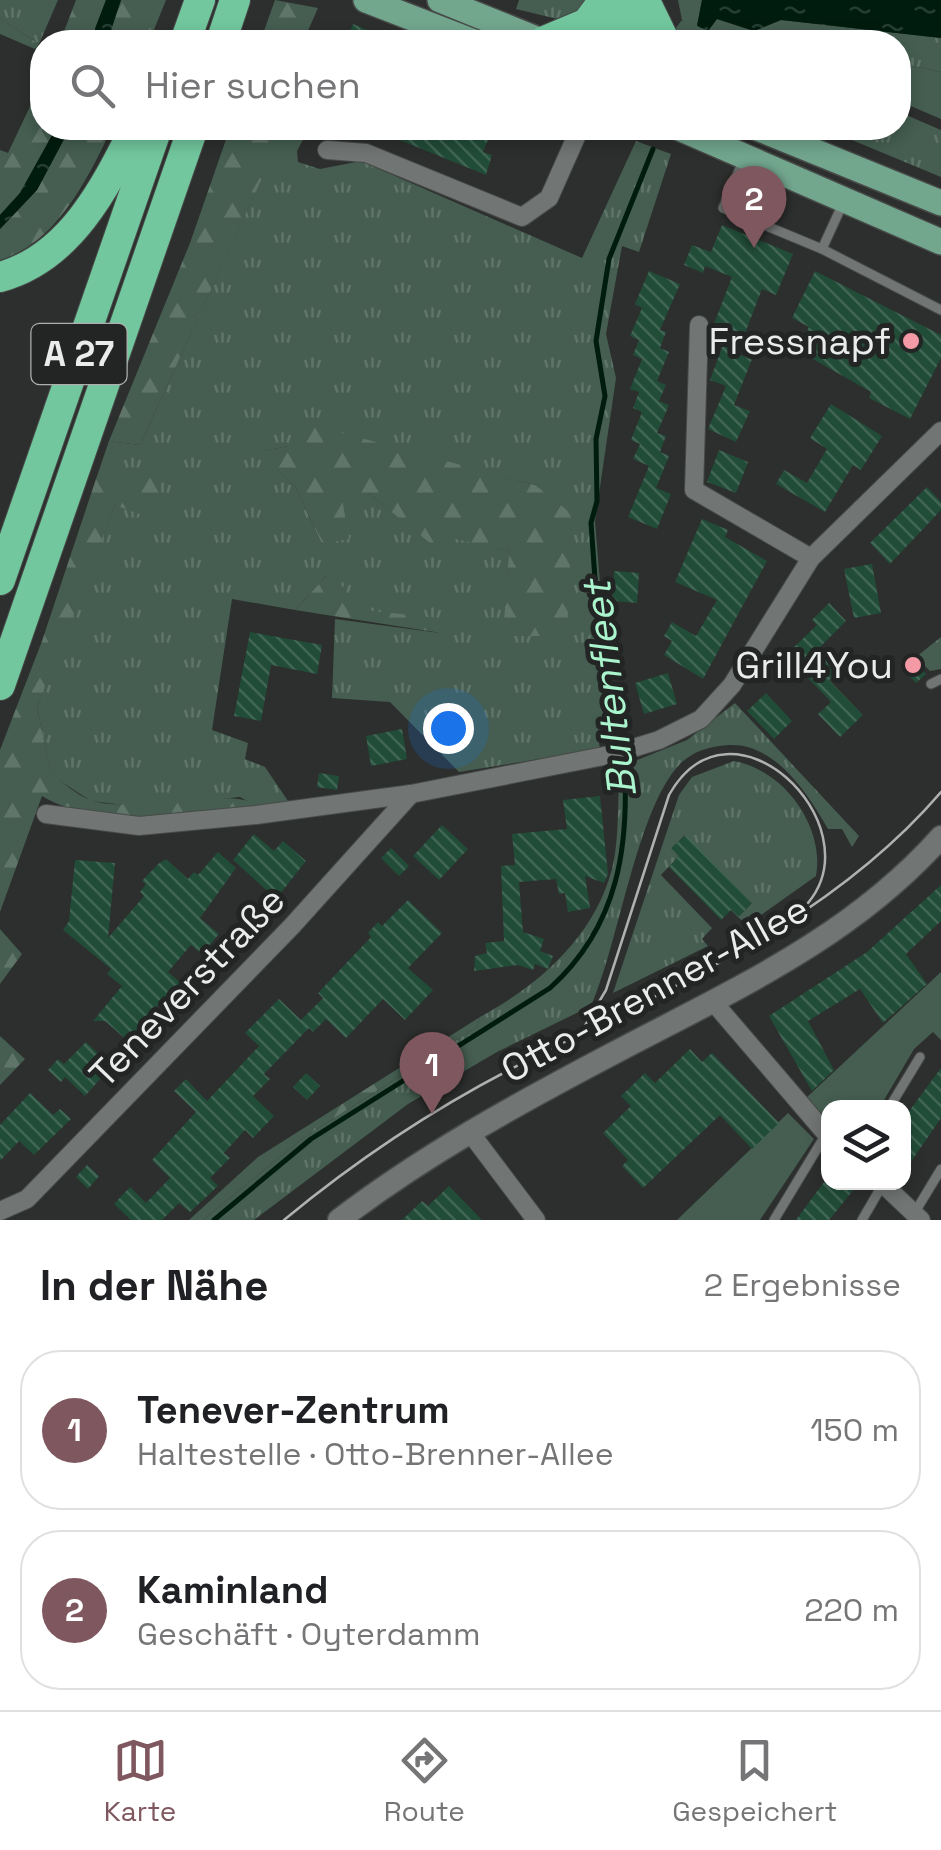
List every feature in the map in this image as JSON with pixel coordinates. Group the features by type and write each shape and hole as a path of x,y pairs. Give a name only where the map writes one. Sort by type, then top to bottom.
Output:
{"highway":[{"path":"188,30 200,0"},
{"path":"225,30 236,0"},
{"path":"570,30 588,22 604,0"},
{"path":"614,30 638,1"},
{"path":"634,30 638,1"},
{"path":"638,1 657,30"},
{"path":"0,278 38,261 63,240 113,171 128,140"},
{"name":"A 27","path":"0,580 153,140"},
{"name":"A 27","path":"0,685 189,140"}],"main road":[{"path":"366,0 443,30"},
{"path":"440,0 514,30"},
{"path":"709,140 941,242"},
{"path":"788,140 941,202"}],"street":[{"path":"327,150 366,154 522,217 549,198 575,140"},
{"path":"699,326 694,490 811,558"},
{"path":"46,814 139,826 411,794 645,745 702,719 732,685 811,558 941,431"},
{"name":"Teneverstraße","path":"0,1211 27,1200 292,926 411,794"},
{"name":"Otto-Brenner-Allee","path":"339,1220 468,1131 792,960 874,903 941,836"},
{"path":"715,1004 821,1128"},
{"path":"468,1131 536,1220"},
{"path":"890,1190 918,1216"}],"lane":[{"path":"746,155 723,208 822,249 941,310"},
{"path":"822,249 845,199"},
{"path":"894,1100 920,1057"},
{"path":"774,1220 821,1145"},
{"path":"918,1216 941,1169"},
{"path":"862,1220 878,1190"}],"green space":[{"path":"0,0 58,0 45,30 30,30 30,38 0,18"},
{"path":"76,0 106,0 95,30 65,30"},
{"path":"121,0 166,0 154,30 111,30"},
{"path":"275,0 318,8 308,30 264,30"},
{"path":"519,0 596,0 574,23 516,9"},
{"path":"678,0 702,0 697,26 682,20"},
{"path":"0,18 30,38 30,47 0,34"},
{"path":"717,19 751,30 709,30"},
{"path":"682,20 712,30 676,30"},
{"path":"781,20 870,30 756,30"},
{"path":"911,35 941,38 941,72 911,66"},
{"path":"911,66 941,72 941,119 911,106"},
{"path":"30,106 30,140 49,140 20,193 0,215 0,150 8,153"},
{"path":"911,117 941,130 941,177 852,140 911,140"},
{"path":"64,140 106,140 81,187 54,224 20,251 0,260 0,229 37,190"},
{"path":"226,140 303,140 297,151 274,152 140,445 109,441 190,243"},
{"path":"636,141 671,154 639,252 622,246 606,334 616,378 595,521 604,633 595,637 619,722 618,738 599,743 600,749 459,772 390,702 332,698 335,619 440,633 347,608 326,576 295,610 232,599 212,730 248,743 245,759 265,767 290,804 256,806 240,797 140,807 91,801 51,775 37,707 81,589 115,505 162,479 96,479 109,441 140,445 274,151 297,151 298,162 320,169 361,161 582,258","holes":["288,446 430,458 535,485 567,636 504,636 509,551 456,538 440,550 368,493 340,492 322,544 296,488 260,452"]},
{"path":"316,426 535,485 572,514 567,636 503,636 509,551 456,539 440,551 368,493 341,493 349,539 322,544 296,488 259,452 288,446"},
{"path":"163,478 150,518 115,505 37,707 51,774 85,798 107,804 229,798 256,806 175,816 120,817 67,807 42,796 0,912 0,750 42,641 96,479"},
{"path":"326,576 345,588 348,608 436,618 441,633 295,610"},
{"path":"941,637 941,669 930,671 916,657"},
{"path":"735,703 859,836 852,847 842,829 828,829 800,786 761,752 728,745 691,755 665,784 652,812 591,1006 497,1052 408,1104 254,1220 203,1220 303,1138 477,1027 480,1017 543,974 578,937 604,894 615,857 620,767 687,740"},
{"path":"734,761 769,776 797,804 814,839 816,876 747,925 738,917 752,903 685,835 672,848 679,856 661,875 712,928 702,939 708,946 613,993 679,795 692,777"},
{"path":"0,929 22,954 0,984"},
{"path":"941,972 941,1040 933,1032 914,1049 884,1100 821,1100 821,1113 806,1098"},
{"path":"480,1017 477,1027 303,1138 203,1220 189,1220 258,1157"},
{"path":"0,1036 25,1059 0,1085"},
{"path":"788,1113 814,1139 760,1220 677,1220"}],"water":[{"path":"106,0 121,0 111,30 95,30"},
{"path":"702,0 941,0 941,38 911,35 911,30 870,30 781,20 756,30 717,19 709,30 697,26"},
{"path":"49,140 64,140 37,190 0,229 0,215 20,193"}],"building":[{"path":"400,140 488,140 483,152 492,155 486,175"},
{"path":"722,225 793,254 776,295 762,289 737,354 752,359 734,405 750,411 736,442 708,429 726,386 710,380 727,334 712,329 732,277 705,266 703,273 684,265 692,245 711,252"},
{"path":"649,271 680,284 660,330 666,332 660,348 669,352 657,381 666,385 659,401 669,405 657,433 666,436 660,452 669,456 656,488 671,494 657,529 628,517 649,466 633,459 640,444 631,440 642,412 633,408 639,392 630,389 642,359 633,355 639,340 630,336 642,308 635,304"},
{"path":"815,271 941,335 941,358 910,419 869,398 871,392 797,350 809,327 792,318"},
{"path":"831,404 882,436 861,470 853,465 825,512 776,484 784,470 807,483 827,449 810,438"},
{"path":"719,450 748,462 736,493 707,482"},
{"path":"927,487 941,502 941,510 890,564 870,543"},
{"path":"702,519 728,530 725,537 767,561 703,679 664,655 672,641 664,636 672,622 696,636 717,600 675,582"},
{"path":"872,564 881,613 854,618 844,569"},
{"path":"614,571 639,573 637,603 612,601"},
{"path":"829,603 846,621 819,648 840,670 829,680 863,715 840,737 818,714 831,702 786,655 817,625 812,620"},
{"path":"250,632 322,645 317,674 271,665 261,721 234,716"},
{"path":"912,659 926,674 916,683 902,668"},
{"path":"668,673 677,704 644,714 635,683"},
{"path":"766,693 792,721 774,739 747,711"},
{"path":"402,729 407,759 371,766 366,736"},
{"path":"319,773 339,776 337,790 317,787"},
{"path":"600,796 608,874 604,883 585,876 590,908 568,912 565,893 559,894 556,879 519,882 523,932 544,939 540,951 553,956 548,969 535,964 533,970 518,965 474,971 475,956 487,953 485,943 504,941 501,866 515,865 512,834 567,829 563,800"},
{"path":"442,825 468,849 439,880 413,856"},
{"path":"254,834 274,851 283,841 306,861 276,899 233,860"},
{"path":"686,835 752,903 738,917 731,910 721,920 669,867 679,856 671,848"},
{"path":"391,848 409,866 399,876 381,858"},
{"path":"218,852 236,868 200,918 219,934 202,954 191,945 168,972 182,984 166,1003 162,1000 128,1041 105,1021 93,1021 122,986 107,974 111,969 63,930 69,921 75,860 115,863 108,938 144,896 140,892 146,884 142,881 158,864 166,859 188,879 194,872 198,875"},
{"path":"941,885 941,921 906,954 927,984 883,1023 860,989 808,1021 834,1070 812,1091 769,1016 867,952"},
{"path":"408,900 442,933 408,968 433,990 405,1020 383,999 346,1038 326,1019 313,1032 309,1028 264,1074 270,1079 253,1096 274,1116 253,1138 245,1130 224,1153 230,1158 210,1178 218,1186 190,1212 179,1203 162,1220 131,1220 114,1204 130,1187 146,1203 170,1178 152,1160 196,1112 174,1091 186,1079 207,1101 259,1046 245,1033 279,999 301,1020 323,998 318,993 371,937 368,933 378,922 382,926"},
{"path":"86,1042 100,1055 91,1065 103,1076 85,1096 65,1077 61,1082 48,1070 58,1059 64,1064"},
{"path":"690,1049 702,1062 712,1053 779,1123 752,1149 720,1115 643,1188 622,1166 628,1160 603,1133 631,1106 621,1096 645,1073 655,1083"},
{"path":"941,1068 941,1118 911,1162 911,1109"},
{"path":"306,1073 320,1086 307,1100 293,1087"},
{"path":"30,1093 53,1115 60,1109 71,1119 34,1155 19,1141 0,1161 0,1125"},
{"path":"87,1165 99,1176 88,1189 76,1177"},
{"path":"449,1186 482,1220 402,1220 422,1201 428,1206"},
{"path":"821,1186 821,1190 853,1190 829,1220 796,1220"}],"waterway":[{"name":"Bultenfleet","path":"623,745 599,635 591,523 597,501 596,439 605,396 596,341 609,259 653,149"},
{"name":"Bultenfleet","path":"214,1220 311,1139 550,988 573,964 592,938 615,882 625,821 624,756"}],"tram line":[{"path":"583,1029 606,990 669,795 695,765 726,754 758,760 786,778 809,805 823,837 824,871 808,903"},
{"path":"284,1220 365,1158 451,1102 684,982 795,917 896,839 941,792"}],"place":[{"name":"Kaminland","path":"754,248"},
{"name":"Fressnapf","path":"911,341"},
{"name":"Grill4You","path":"913,665"},
{"name":"Tenever-Zentrum","path":"432,1114"}]}
